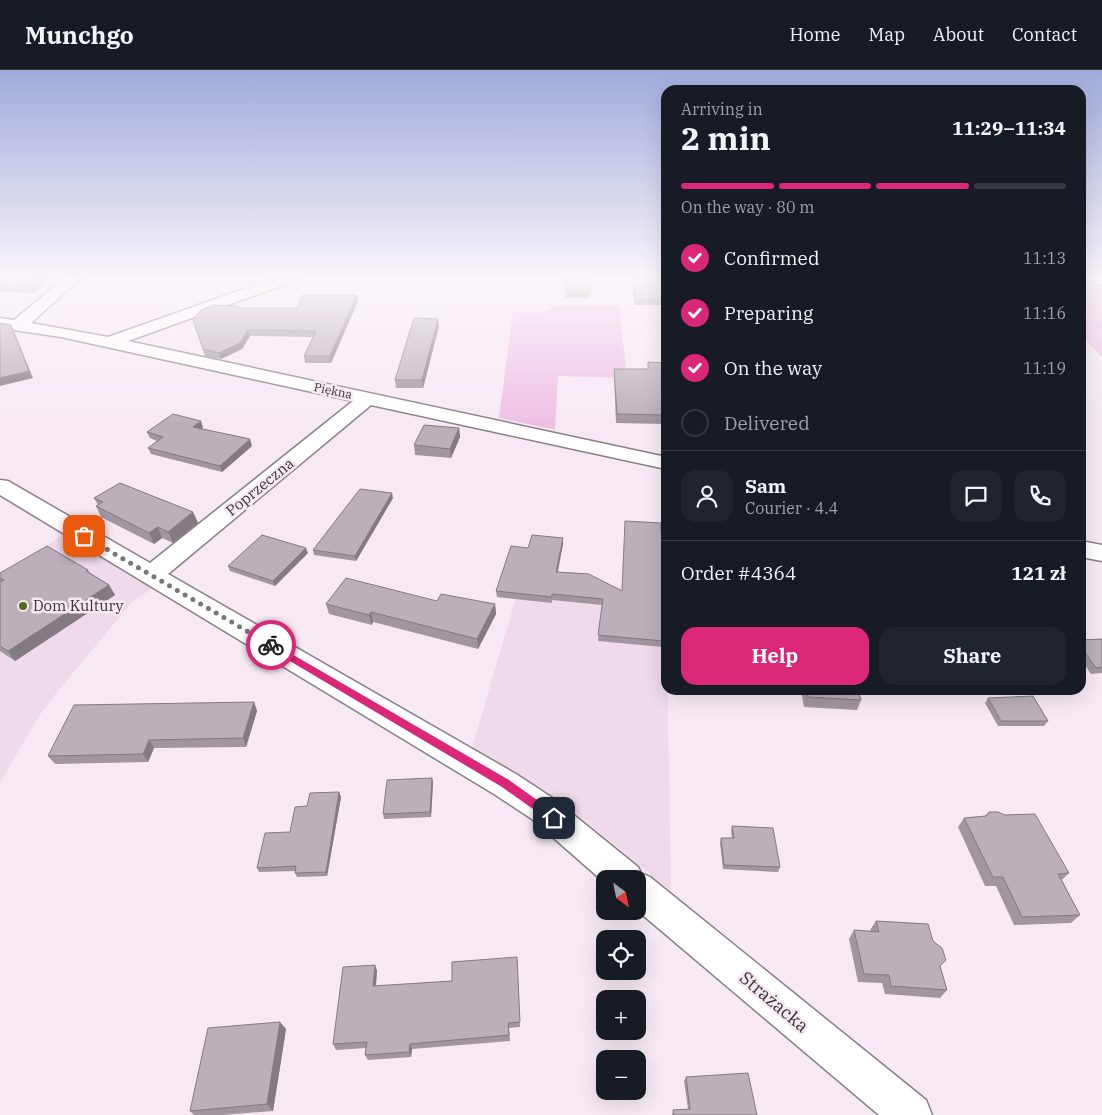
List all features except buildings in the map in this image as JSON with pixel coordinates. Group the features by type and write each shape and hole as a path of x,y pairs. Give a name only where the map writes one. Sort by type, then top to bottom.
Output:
{"street":[{"name":"Piękna","path":"22,326 661,462"},
{"path":"108,343 156,326"},
{"name":"Poprzeczna","path":"151,575 368,398"},
{"path":"0,486 505,784 543,809 615,870"},
{"path":"1086,550 1102,554"},
{"name":"Strażacka","path":"646,896 911,1115"}],"shaded area":[{"path":"511,326 621,326 627,378 558,376 555,430 499,418"},
{"path":"1086,326 1102,326 1102,357 1086,340"},
{"path":"63,534 153,588 132,602 58,691 39,716 0,783 0,579"},
{"path":"521,580 661,589 661,695 668,695 671,891 559,799 472,748"}],"way so far":[{"path":"84,536 271,645"}],"place":[{"name":"Dom Kultury","path":"23,606"}],"route":[{"path":"271,645 505,784 554,818"}]}
